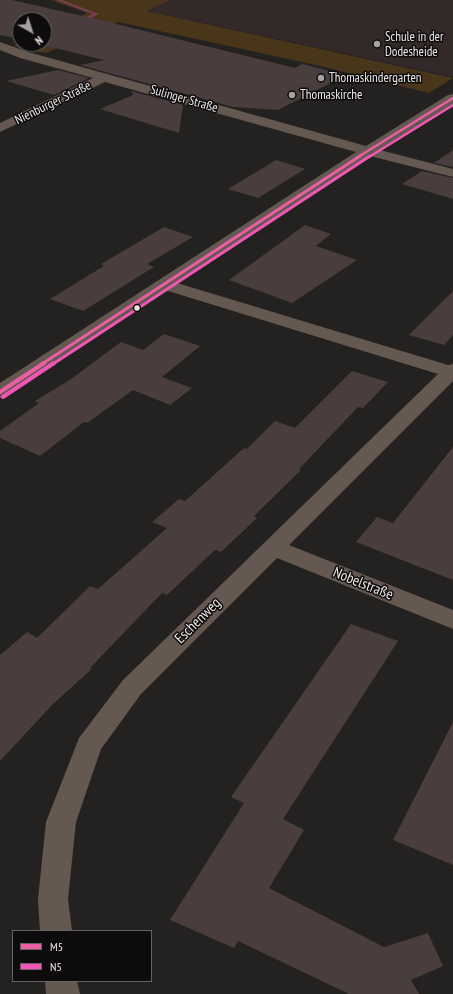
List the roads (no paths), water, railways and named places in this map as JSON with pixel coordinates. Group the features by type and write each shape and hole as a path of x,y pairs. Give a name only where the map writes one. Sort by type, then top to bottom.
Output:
{"street":[{"name":"Sulinger Straße","path":"0,46 24,55 368,151 453,173"},
{"name":"Nienburger Straße","path":"0,128 105,77"},
{"path":"0,392 163,284 238,237 368,151 453,98"},
{"path":"163,284 452,372"},
{"name":"Eschenweg","path":"56,930 53,899 61,822 89,745 132,687 272,547 452,372"},
{"name":"Nobelstraße","path":"272,547 453,620"},
{"path":"61,982 63,994"}],"waterway":[{"path":"58,0 97,14 78,22"}],"place":[{"name":"Schule in der Dodesheide","path":"377,44"},
{"name":"Thomaskindergarten","path":"321,78"},
{"name":"Thomaskirche","path":"292,95"}]}
